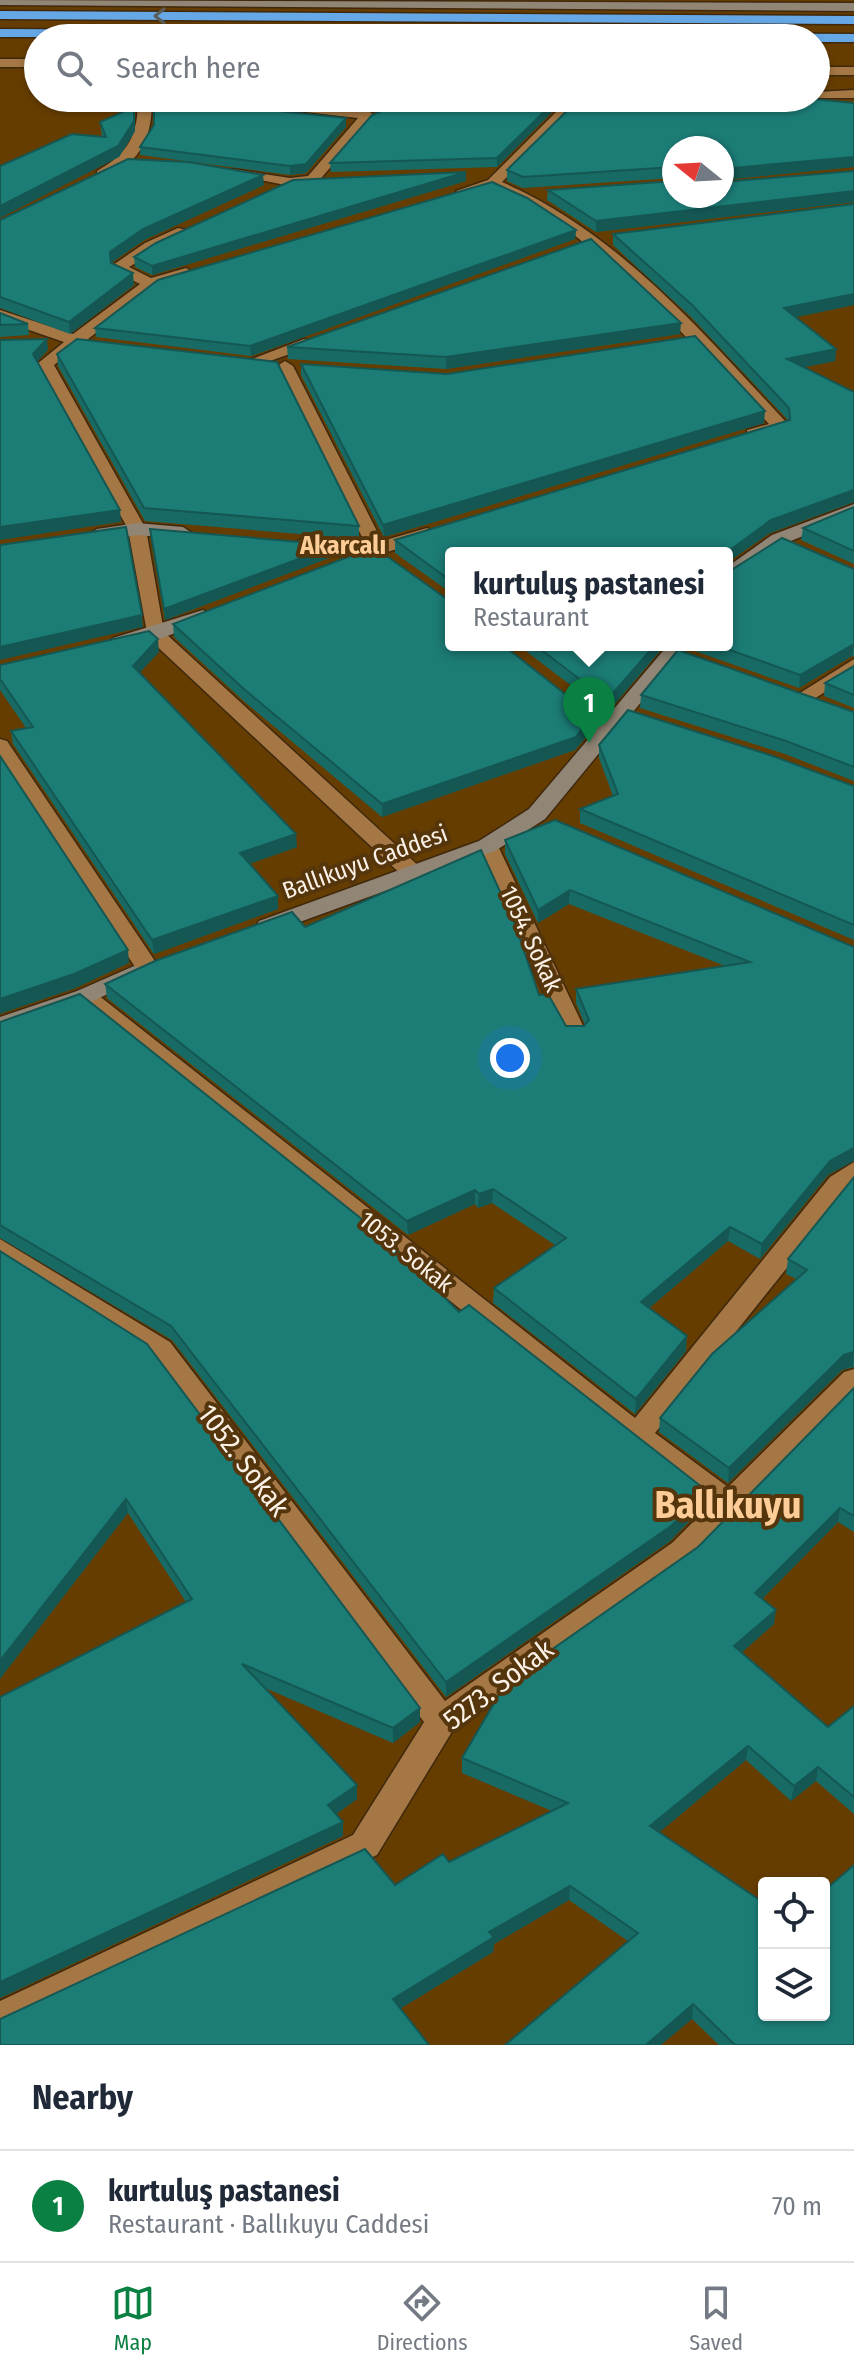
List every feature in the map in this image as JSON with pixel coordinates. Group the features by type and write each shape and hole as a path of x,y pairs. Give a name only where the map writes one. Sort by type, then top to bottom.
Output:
{"highway":[{"path":"0,15 854,20"},
{"path":"0,33 24,33"},
{"path":"830,38 854,38"}],"main road":[{"path":"0,1 854,7"},
{"path":"733,572 779,539 854,509"},
{"path":"76,537 137,529 197,534"},
{"path":"287,541 377,549 402,568"},
{"path":"333,566 377,549"},
{"path":"93,648 155,634 215,612"},
{"name":"Ballıkuyu Caddesi","path":"243,934 487,846 537,814 610,720 679,651"},
{"path":"0,1025 85,996 174,958"}],"street":[{"path":"0,63 24,63"},
{"path":"830,71 854,71"},
{"path":"830,95 854,94"},
{"path":"84,183 134,162 145,132 145,112"},
{"path":"312,180 368,115 342,112"},
{"path":"448,196 498,178 564,112"},
{"path":"218,171 290,182 328,180"},
{"path":"455,175 498,178 595,241 689,340 780,426 736,440"},
{"path":"262,195 290,182"},
{"path":"526,194 555,192"},
{"path":"151,283 118,268 150,246 192,227"},
{"path":"196,270 151,283 45,364 137,529 155,634 414,874"},
{"path":"0,315 70,342"},
{"path":"319,338 240,363 292,367 377,549 452,526"},
{"path":"28,343 70,342 100,346"},
{"path":"779,539 804,550"},
{"path":"828,708 794,695 854,665"},
{"path":"610,720 651,721"},
{"path":"0,745 147,967"},
{"path":"537,814 566,826"},
{"name":"1054. Sokak","path":"487,846 574,1032"},
{"name":"1053. Sokak","path":"85,996 637,1435 730,1504"},
{"path":"637,1435 839,1183 854,1171"},
{"name":"1052. Sokak","path":"0,1248 160,1349 442,1721"},
{"name":"5273. Sokak","path":"0,2018 365,1845 442,1721 683,1551 854,1379"}],"building":[{"path":"830,101 854,103 854,157 734,168 734,136 662,136 662,168 523,177 507,170 566,112 830,112"},
{"path":"123,112 134,112 134,121 118,146 0,206 0,166 72,134 106,137 100,122"},
{"path":"154,112 288,112 346,118 306,164 290,166 140,147 154,125"},
{"path":"379,112 544,112 497,158 330,163 372,115"},
{"path":"128,159 188,162 263,175 143,229 110,252 111,263 133,273 69,322 0,297 0,220"},
{"path":"854,171 854,191 734,205 734,181"},
{"path":"466,172 152,266 134,257 156,243 293,180"},
{"path":"492,182 527,198 576,230 250,346 95,328 158,280"},
{"path":"662,182 662,208 708,208 596,221 548,190"},
{"path":"854,204 854,294 784,308 836,349 787,359 854,392 854,490 771,520 733,548 445,547 445,577 395,540 790,420 789,408 692,305 613,234"},
{"path":"591,239 681,323 446,357 287,347"},
{"path":"0,313 28,324 0,325"},
{"path":"695,336 765,411 383,525 301,364 447,374"},
{"path":"47,339 33,354 120,510 0,527 0,340"},
{"path":"77,339 277,362 359,526 144,508 57,354"},
{"path":"854,507 854,551 803,528"},
{"path":"126,527 142,615 0,647 0,545"},
{"path":"150,529 336,545 164,609"},
{"path":"782,538 854,569 854,644 800,675 733,651 733,569"},
{"path":"374,547 445,598 445,651 511,651 593,716 576,737 382,804 245,690 173,624"},
{"path":"149,631 158,639 133,666 296,834 240,853 278,896 152,940 11,731 33,727 0,679 0,665"},
{"path":"543,651 650,651 607,700"},
{"path":"677,651 681,651 854,712 854,767 786,741 641,695"},
{"path":"854,666 854,695 825,683"},
{"path":"628,710 770,755 854,786 854,925 580,809 618,794 599,745"},
{"path":"0,756 128,950 74,974 0,999"},
{"path":"555,820 854,947 854,1148 830,1161 762,1244 730,1227 641,1302 687,1336 636,1399 494,1288 566,1238 493,1189 479,1194 475,1190 407,1221 105,984 155,961 292,912 305,927 481,850 515,924 539,995 548,994 566,1026 584,1026 589,1020 576,989 750,962 570,890 538,910 505,840"},
{"path":"80,994 383,1236 459,1312 469,1305 707,1491 671,1526 446,1682 171,1326 0,1225 0,1022"},
{"path":"854,1177 854,1352 844,1355 729,1468 660,1418 712,1354 807,1270 788,1259"},
{"path":"0,1251 147,1344 420,1708 393,1728 242,1664 357,1785 328,1805 343,1822 0,1982 0,1697 192,1599 126,1499 0,1661"},
{"path":"854,1388 854,1516 840,1508 755,1593 776,1610 734,1646 828,1727 854,1706 854,1797 818,1767 794,1786 748,1746 650,1826 758,1899 758,2021 830,2021 830,1886 854,1865 854,2045 735,2045 693,2004 646,2045 505,2045 638,1933 570,1886 489,1932 494,1937 393,1999 429,2045 0,2045 0,2019 365,1849 395,1885 443,1854 449,1862 568,1803 462,1758 507,1681 698,1547"}],"place":[{"name":"kurtuluş pastanesi","path":"589,743"}],"district":[{"name":"Akarcalı","path":"343,545"},
{"name":"Ballıkuyu","path":"728,1505"}]}
